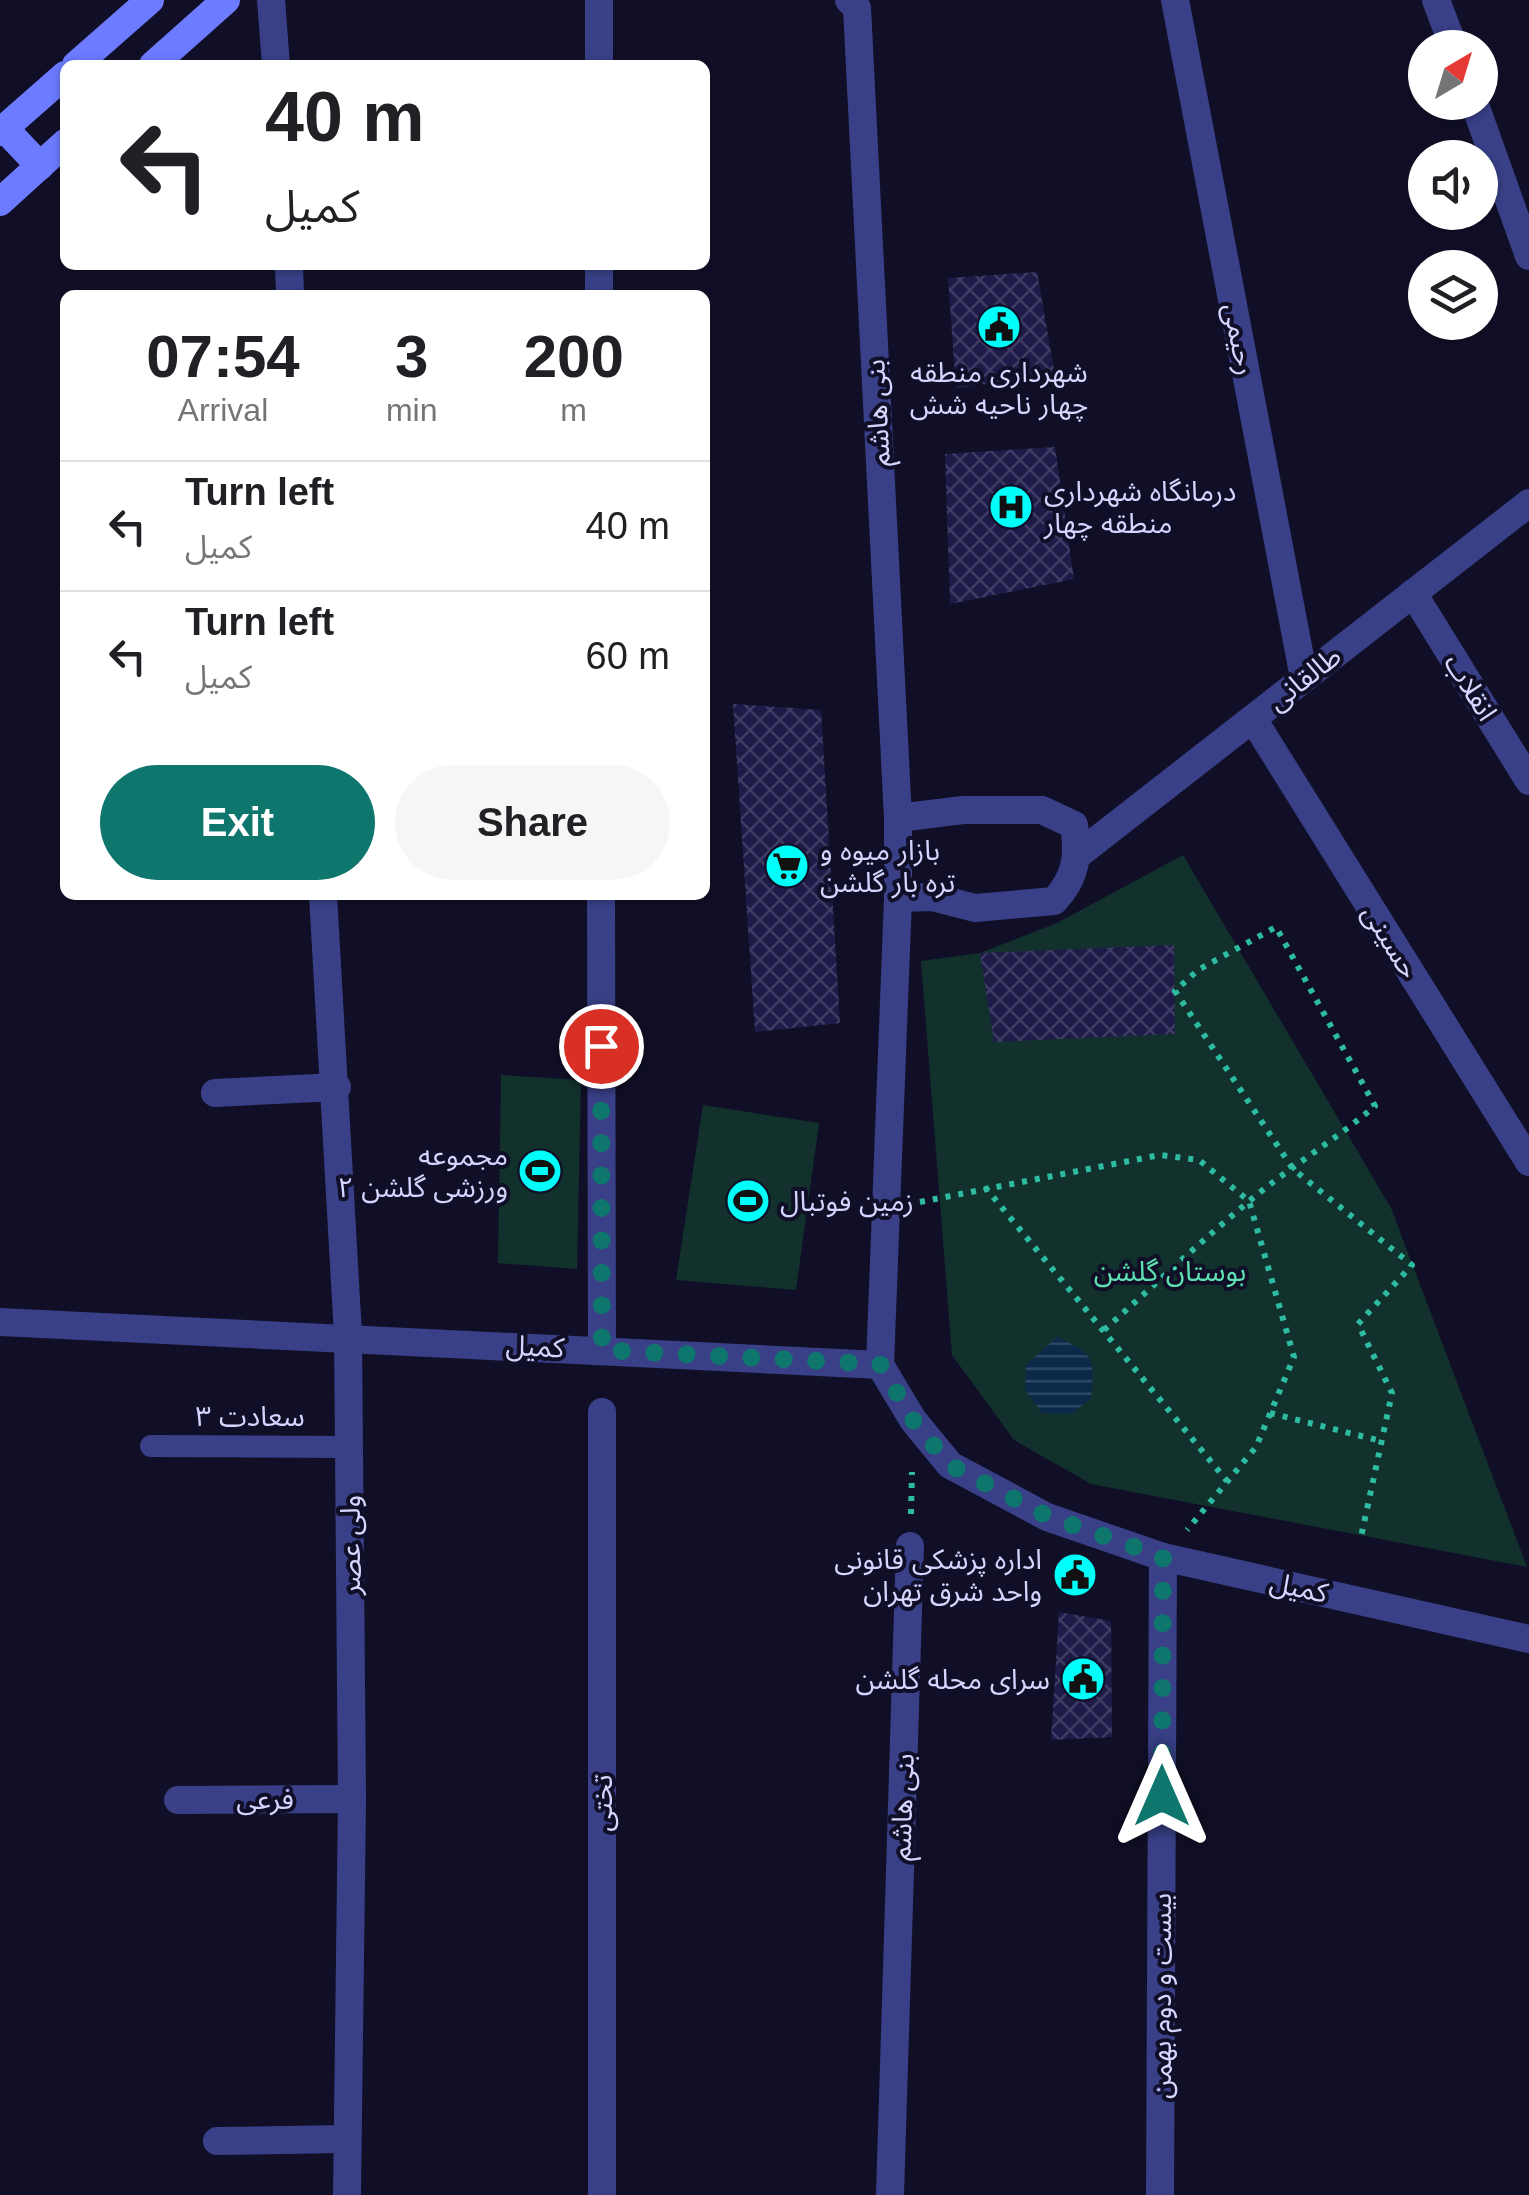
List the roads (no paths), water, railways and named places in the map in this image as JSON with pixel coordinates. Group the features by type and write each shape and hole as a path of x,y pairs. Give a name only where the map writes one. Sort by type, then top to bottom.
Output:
{"main road":[{"path":"82,60 150,0"},
{"path":"159,60 226,0"},
{"path":"40,166 1,128 60,79"},
{"path":"0,202 60,148"}],"street":[{"path":"272,0 276,60"},
{"path":"598,0 599,60"},
{"name":"رحیمی","path":"1175,0 1304,678"},
{"path":"1436,0 1447,30"},
{"name":"بنی هاشم","path":"853,4 898,818 898,898"},
{"path":"1480,120 1529,256"},
{"name":"طالقانی","path":"1078,854 1529,502"},
{"name":"انقلاب","path":"1413,594 1529,781"},
{"name":"حسینی","path":"1252,718 1529,1162"},
{"path":"880,1364 898,898 932,897 976,908 1054,902 1068,886 1078,854 1074,825 1042,810 962,810 898,818"},
{"name":"ولی عصر","path":"323,900 348,1335 352,1799 347,2195"},
{"path":"600,900 602,1350"},
{"path":"215,1094 337,1088"},
{"name":"کمیل","path":"0,1322 348,1335 880,1364 913,1420 950,1465 1047,1516 1163,1557 1529,1640"},
{"name":"تختی","path":"602,1412 602,2195"},
{"name":"بنی هاشم","path":"890,2195 910,1546"},
{"name":"بیست و دوم بهمن","path":"1160,2195 1163,1557"},
{"path":"1496,1630 1529,1620"},
{"name":"فرعی","path":"178,1800 352,1799"},
{"path":"218,2141 345,2139"}],"lane":[{"name":"سعادت ۳","path":"151,1446 350,1447"}],"water":[{"path":"1057,1337 1085,1353 1092,1365 1091,1398 1072,1414 1042,1413 1025,1390 1026,1365"}],"place":[{"name":"شهرداری منطقه چهار ناحیه شش","path":"999,327"},
{"name":"درمانگاه شهرداری منطقه چهار","path":"1011,507"},
{"name":"بازار میوه و تره بار گلشن","path":"787,866"},
{"name":"مجموعه ورزشی گلشن ۲","path":"540,1171"},
{"name":"زمین فوتبال","path":"748,1201"},
{"name":"اداره پزشكی قانونی واحد شرق تهران","path":"1075,1575"},
{"name":"سرای محله گلشن","path":"1083,1679"}],"park label":[{"name":"بوستان گلشن","path":"1170,1271"}]}
